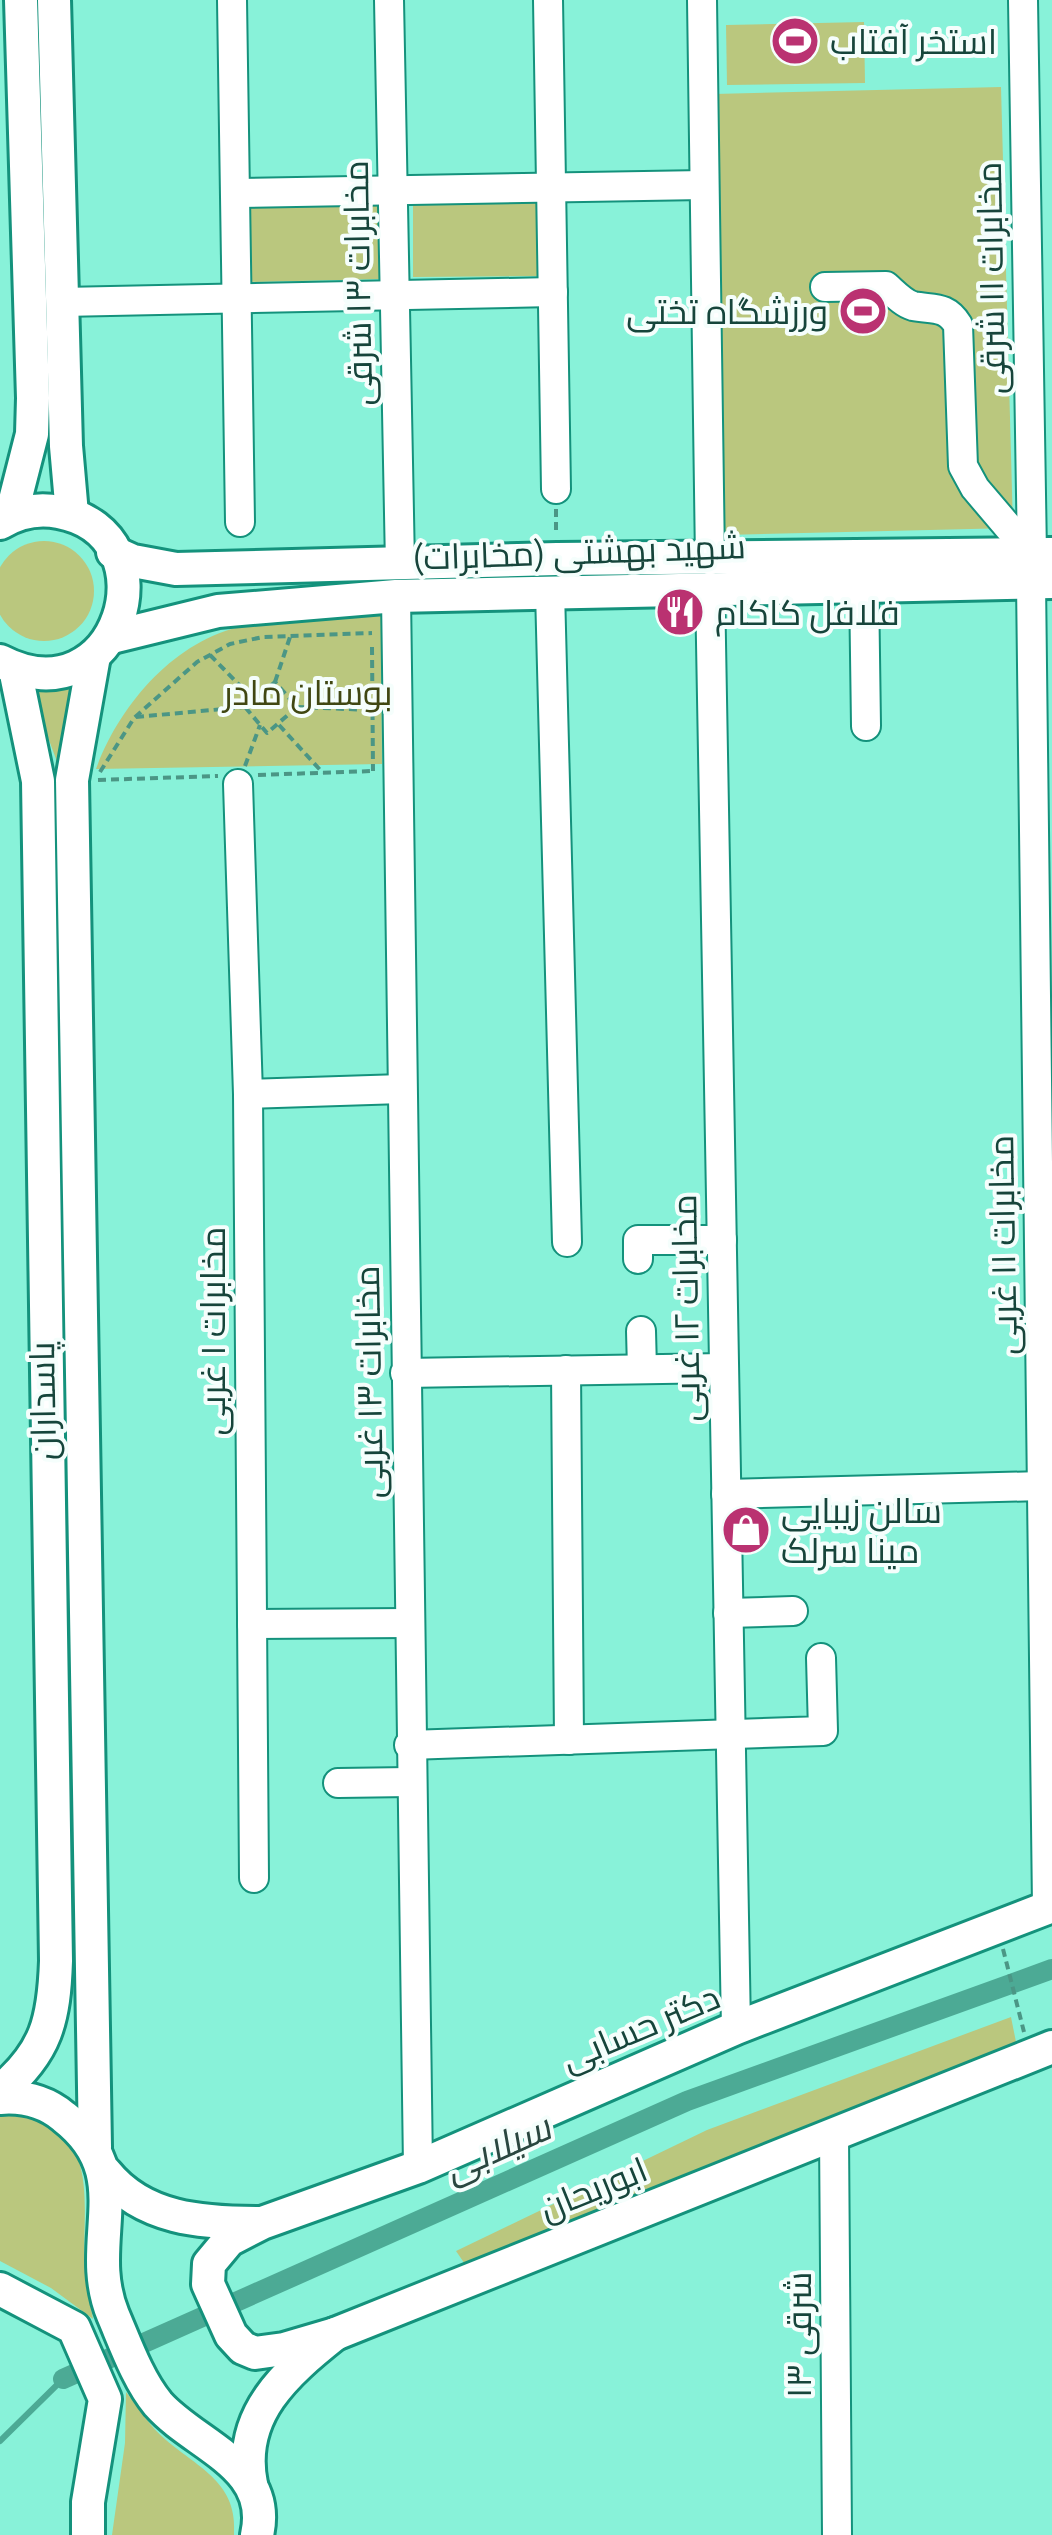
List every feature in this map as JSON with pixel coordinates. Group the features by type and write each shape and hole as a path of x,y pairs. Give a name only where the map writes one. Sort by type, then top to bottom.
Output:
{"main road":[{"path":"5,519 32,434 34,398 21,0"},
{"path":"54,0 72,514"},
{"path":"5,519 44,509 72,514 96,528 113,552"},
{"name":"شهید بهشتی (مخابرات)","path":"113,552 133,561 182,569 550,592 710,573"},
{"name":"پاسداران","path":"113,552 124,575 125,598 103,646 72,780 102,2262 112,2310 144,2383 173,2416 233,2462 252,2484"},
{"name":"شهید بهشتی (مخابرات)","path":"8,665 58,673 103,646 194,615 306,604 398,580 557,559 710,573 1042,568"},
{"path":"182,569 165,579 158,596 170,608 194,615"},
{"name":"پاسداران","path":"0,2094 28,2064 50,2028 56,1961 38,781 8,665"},
{"name":"دکتر حسابی","path":"262,2224 418,2168 736,2028 1050,1906"},
{"name":"ابوریحان","path":"252,2484 249,2442 260,2408 289,2372 336,2334 1041,2052"},
{"path":"0,2094 26,2098 58,2111 101,2160 118,2187 155,2210 218,2223 262,2224"},
{"path":"262,2224 229,2240 216,2253 206,2273 231,2336 243,2348 255,2352 284,2350 336,2334"},
{"path":"10,2299 74,2328 105,2399 86,2530"},
{"path":"252,2484 266,2529"}],"street":[{"path":"232,0 240,522"},
{"name":"مخابرات ۱۳ شرقی","path":"389,0 398,580"},
{"path":"548,0 556,488"},
{"name":"مخابرات ۱۲ غربی","path":"702,0 714,58 704,185 736,2028"},
{"name":"مخابرات ۱۱ شرقی","path":"1022,0 1042,568"},
{"path":"235,193 704,185"},
{"path":"825,287 886,286 909,306 934,306 951,314 958,324 963,466 975,488 1042,568"},
{"path":"62,302 552,292"},
{"name":"مخابرات ۱۱ غربی","path":"1042,568 1042,1486 1048,1563 1050,1906"},
{"path":"864,571 866,726"},
{"name":"مخابرات ۱۳ غربی","path":"398,580 385,710 402,1089 418,2168"},
{"path":"550,592 566,1242"},
{"name":"مخابرات ۱ غربی","path":"238,784 248,1094 254,1878"},
{"path":"248,1094 402,1089"},
{"path":"638,1260 638,1240 722,1240"},
{"path":"642,1331 642,1369"},
{"path":"405,1373 724,1368"},
{"path":"566,1370 569,1740"},
{"path":"726,1494 1042,1486"},
{"path":"728,1613 793,1611"},
{"path":"252,1624 408,1624"},
{"path":"409,1745 823,1731 821,1658"},
{"path":"338,1783 410,1782"},
{"name":"۱۳ شرقی","path":"834,2135 837,2535"}],"path":[{"path":"556,488 557,559"},
{"path":"134,718 245,707 276,682 290,635 306,604"},
{"path":"95,780 134,718 210,655 230,644 290,635 372,630 385,710 373,771"},
{"path":"210,655 254,700"},
{"path":"276,682 297,707"},
{"path":"245,707 267,733 297,707 385,710"},
{"path":"278,724 323,773"},
{"path":"238,784 260,725"},
{"path":"998,1927 1041,2052"}],"green space":[{"name":"استخر آفتاب","path":"864,22 865,83 727,85 726,25"},
{"name":"ورزشگاه تختی","path":"1001,87 1013,528 725,535 714,94"},
{"path":"413,200 542,200 542,276 413,277"},
{"path":"381,203 382,279 249,282 248,205"},
{"path":"44,541 63,545 79,556 90,572 94,591 90,610 79,626 63,637 44,641 25,637 9,626 -2,610 -6,591 -2,572 9,556 25,545"},
{"name":"بوستان مادر","path":"381,611 382,764 96,769 134,700 152,679 195,645 244,626"},
{"path":"82,677 87,1955 73,1956 51,900 56,759 26,678"},
{"path":"1011,2017 1017,2047 821,2120 469,2270 456,2251 707,2130"},
{"path":"18,2114 45,2122 62,2134 73,2149 84,2185 85,2265 93,2319 51,2288 0,2261 0,2115"},
{"path":"126,2392 160,2435 204,2469 223,2490 234,2517 234,2535 112,2535 125,2443"}],"waterway":[{"name":"سیلابی","path":"63,2379 687,2101 1052,1969"},
{"name":"سیلابی","path":"0,2441 63,2379"}],"place":[{"name":"استخر آفتاب","path":"795,41"},
{"name":"ورزشگاه تختی","path":"863,311"},
{"name":"فلافل کاکام","path":"680,612"},
{"name":"سالن زیبایی مینا سرلک","path":"746,1530"}]}
